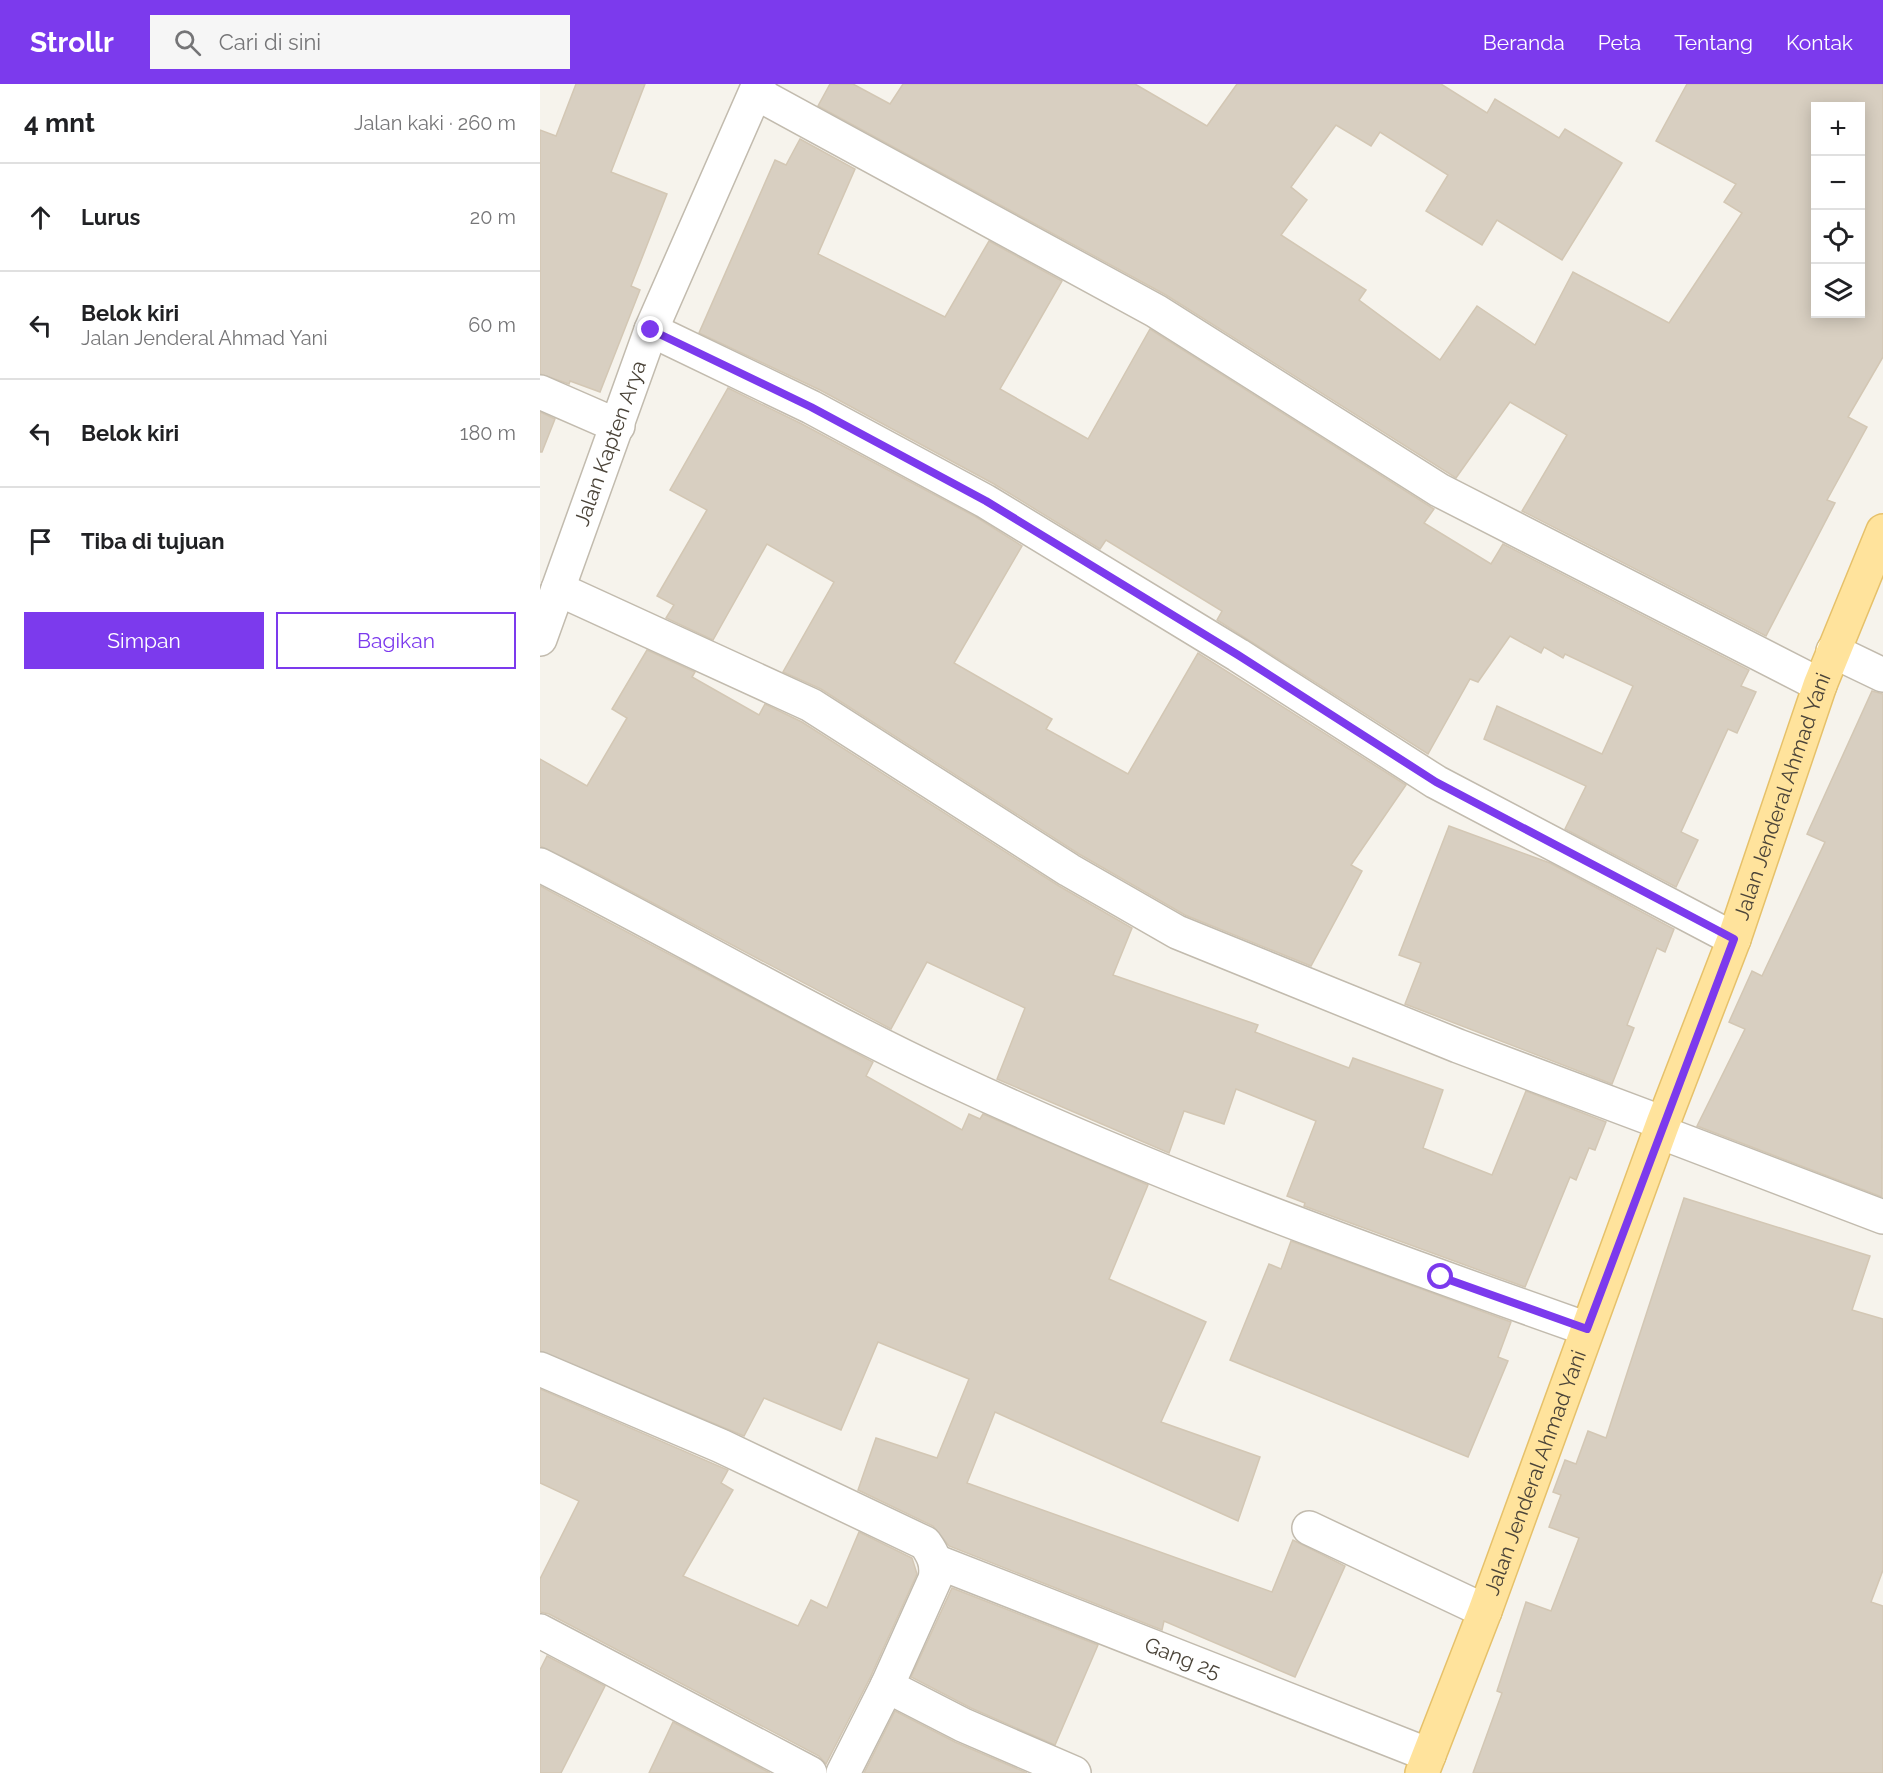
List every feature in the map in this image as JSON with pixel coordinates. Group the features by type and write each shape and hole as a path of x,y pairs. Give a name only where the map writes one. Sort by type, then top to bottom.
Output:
{"main road":[{"name":"Jalan Jenderal Ahmad Yani","path":"1425,1764 1485,1611 1661,1127 1734,939 1820,685 1883,531"}],"street":[{"name":"Jalan Kapten Arya","path":"540,639 651,330 757,88"},
{"path":"757,88 1155,311 1439,490 1820,685"},
{"path":"651,330 811,407 986,501 1238,655 1436,782 1734,939"},
{"path":"540,392 618,426"},
{"path":"558,589 811,705 1070,870 1177,932 1883,1217"},
{"path":"1833,651 1883,675"},
{"path":"540,866 948,1078 1202,1188 1587,1329"},
{"path":"540,1369 722,1446 925,1543 935,1562 935,1579 887,1686 843,1773"},
{"path":"1309,1528 1485,1611"},
{"name":"Gang 25","path":"935,1562 1425,1764"},
{"path":"540,1631 810,1773"},
{"path":"887,1686 963,1725 1074,1773"}],"building":[{"path":"576,84 645,84 611,172 667,194 631,286 640,290 600,392 570,381 569,384 540,374 540,130 556,136"},
{"path":"830,84 853,84 890,104 903,84 1135,84 1207,126 1237,84 1441,84 1487,113 1495,99 1559,138 1565,129 1622,163 1562,260 1497,220 1482,245 1426,211 1448,175 1380,132 1371,146 1336,125 1291,187 1307,200 1281,235 1366,290 1359,300 1440,360 1477,306 1535,345 1573,272 1669,323 1742,213 1724,202 1736,184 1656,141 1687,84 1883,84 1883,357 1848,417 1867,427 1827,500 1835,503 1766,636 1522,511 1567,435 1510,402 1456,478 1166,295 818,106"},
{"path":"800,139 855,169 818,254 945,317 989,241 1062,281 1000,389 1088,439 1150,329 1434,509 1424,523 1491,564 1503,544 1749,670 1741,686 1756,692 1737,733 1728,729 1681,832 1698,840 1676,887 1565,829 1586,786 1484,739 1497,706 1602,754 1633,686 1565,654 1563,658 1544,647 1541,653 1510,636 1478,682 1470,679 1428,754 1217,620 1222,611 1106,540 1100,549 994,484 820,390 699,333 775,160 786,165"},
{"path":"728,388 802,424 976,517 1022,546 954,663 1052,719 1046,729 1128,774 1198,653 1406,785 1351,865 1362,871 1311,966 1185,915 1079,854 821,689 783,672 834,582 767,544 713,640 666,618 674,605 657,596 707,510 670,490"},
{"path":"540,412 555,419 542,452 540,452"},
{"path":"647,650 695,672 692,677 759,715 765,704 802,722 1059,886 1132,928 1113,975 1258,1025 1255,1032 1349,1068 1353,1058 1443,1090 1423,1148 1492,1175 1526,1091 1606,1122 1595,1150 1589,1148 1576,1180 1570,1177 1525,1287 1304,1206 1305,1203 1287,1196 1316,1121 1236,1089 1224,1124 1184,1111 1169,1153 997,1079 1025,1008 927,962 891,1029 600,875 540,846 540,759 587,786 627,718 612,709"},
{"path":"1872,691 1883,694 1882,1197 1697,1126 1745,1029 1729,1022 1752,971 1762,976 1825,842 1807,834"},
{"path":"1449,826 1550,863 1674,929 1665,952 1657,948 1627,1025 1634,1028 1612,1084 1405,1004 1421,963 1399,955"},
{"path":"540,886 873,1062 866,1076 962,1130 969,1114 980,1119 983,1114 1148,1185 1109,1279 1206,1322 1161,1422 1260,1457 1238,1521 995,1412 967,1483 1272,1592 1293,1540 1345,1566 1295,1677 1164,1621 1162,1630 949,1546 933,1526 858,1490 876,1438 937,1458 969,1379 878,1342 841,1430 764,1398 744,1436 540,1351"},
{"path":"1684,1198 1870,1256 1852,1310 1883,1319 1883,1570 1871,1602 1883,1606 1883,1773 1473,1773 1502,1693 1497,1691 1526,1602 1551,1611 1579,1538 1549,1527 1561,1495 1553,1492 1565,1460 1576,1464 1588,1431 1606,1438"},
{"path":"1291,1241 1511,1322 1498,1357 1508,1361 1468,1457 1230,1360 1269,1264 1281,1269"},
{"path":"540,1389 728,1470 721,1483 733,1490 683,1576 798,1626 811,1600 827,1608 859,1532 912,1558 917,1574 870,1678 826,1764 819,1756 549,1614 540,1612 540,1579 579,1501 540,1483"},
{"path":"952,1588 1098,1645 1055,1745 971,1708 911,1677"},
{"path":"547,1656 605,1686 561,1773 540,1773 540,1670"},
{"path":"895,1711 955,1742 1027,1773 864,1773"},
{"path":"673,1722 770,1773 649,1773"}],"route":[{"path":"651,330 811,407 986,501 1238,655 1436,782 1734,939 1662,1123 1587,1329 1441,1277"}]}
